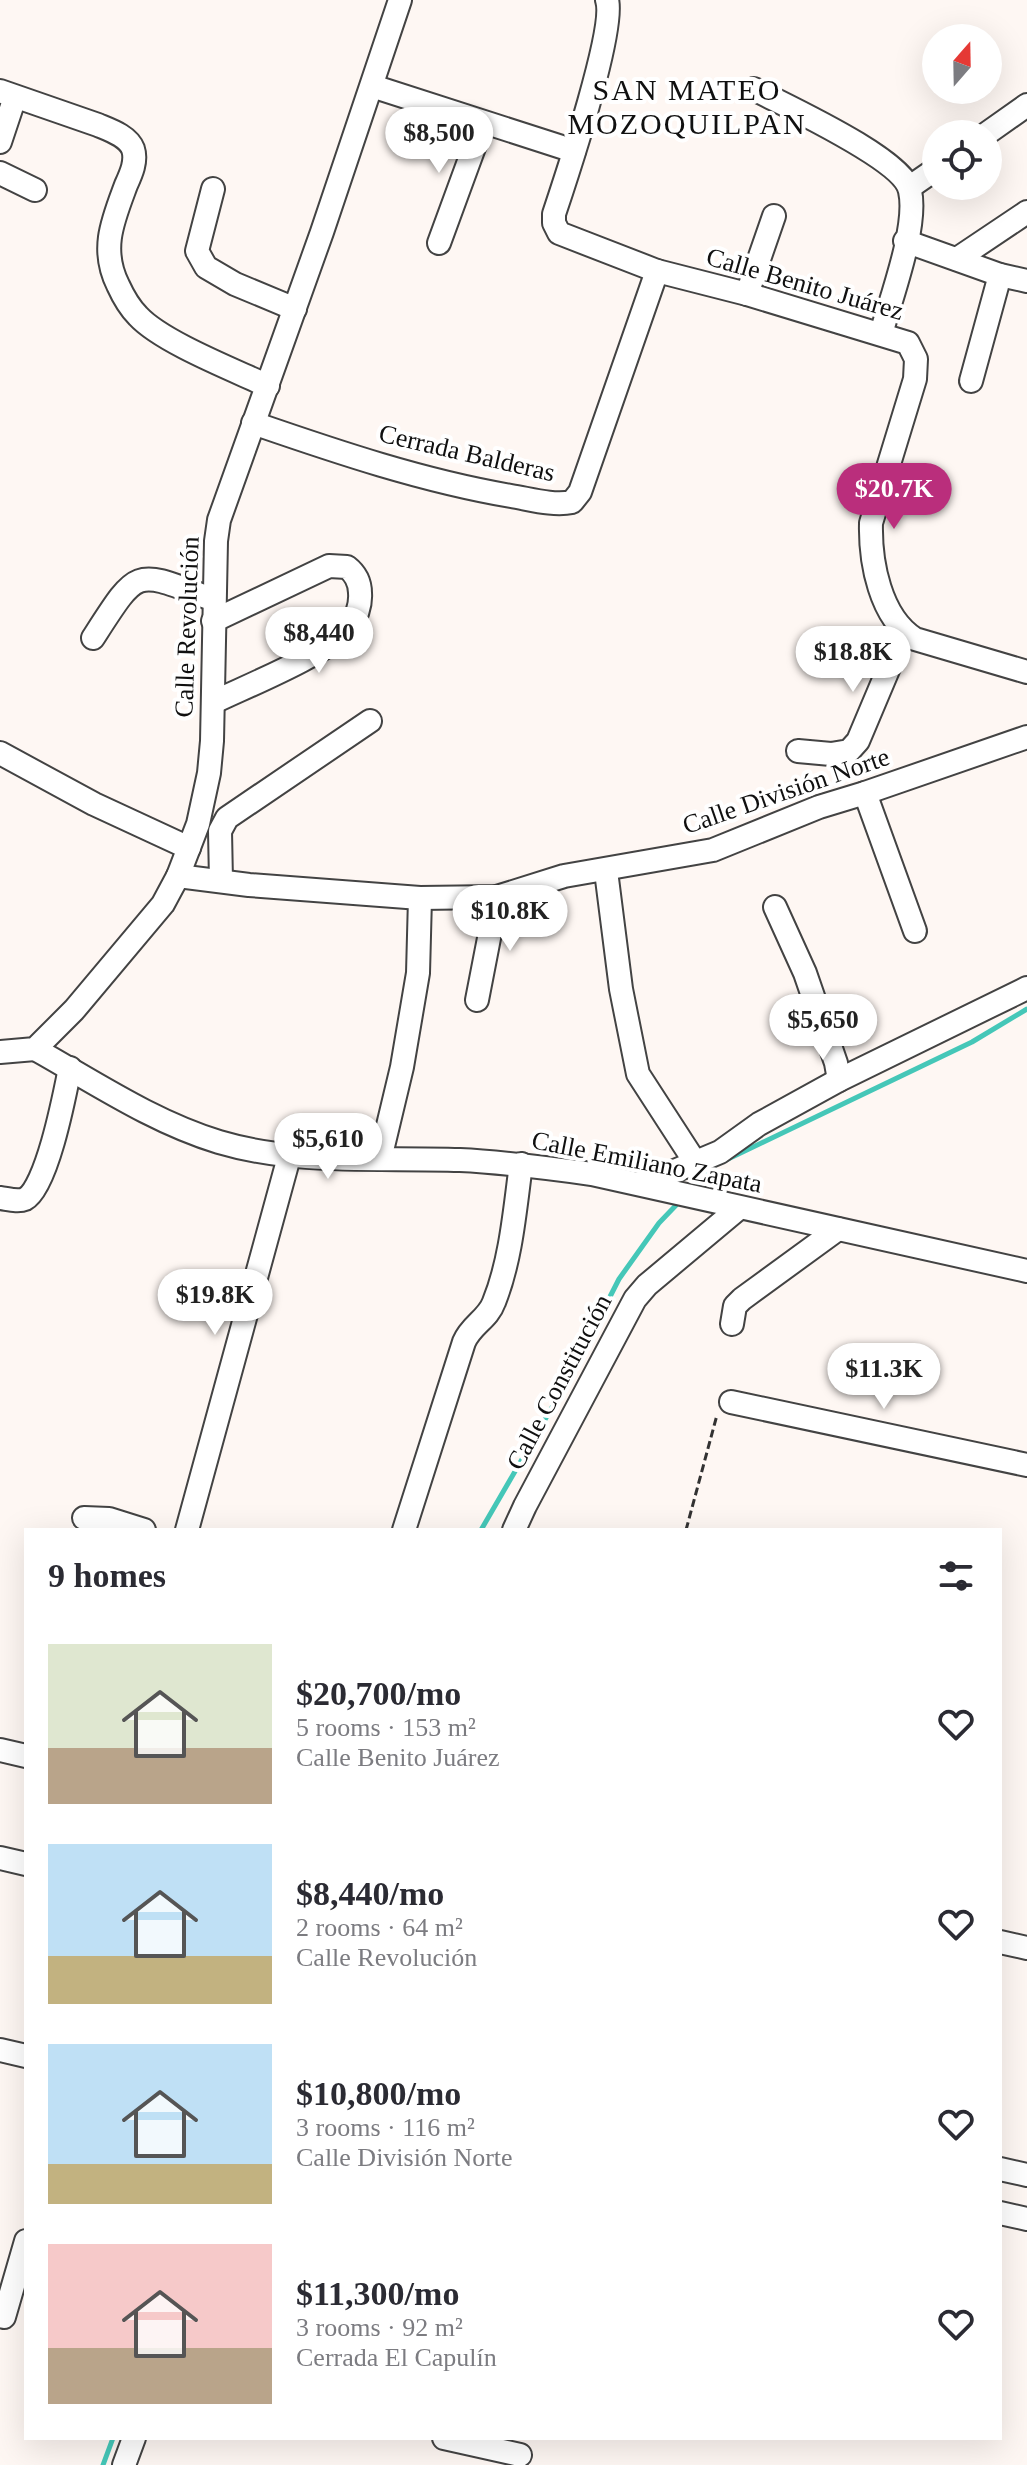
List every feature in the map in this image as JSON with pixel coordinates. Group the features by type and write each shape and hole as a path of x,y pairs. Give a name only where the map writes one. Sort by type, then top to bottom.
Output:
{"street":[{"name":"Calle Revolución","path":"35,1049 113,966 163,904 178,876 198,824 209,773 214,702 214,610 219,520 372,86 398,0"},
{"path":"372,86 574,151 604,45 609,16 607,0"},
{"path":"754,89 863,147 887,164 910,187 912,206 881,334"},
{"path":"0,142 8,94 114,131 130,144 134,161 108,243 113,275 129,306 151,327 268,386"},
{"path":"1002,123 1027,105"},
{"path":"439,243 483,123"},
{"name":"Calle Benito Juárez","path":"574,151 554,214 559,233 657,271 881,334 908,343 913,350 917,366 871,523 870,547 883,599 904,632"},
{"path":"0,173 35,190"},
{"path":"910,187 922,179"},
{"path":"213,189 197,251 206,267 235,284 295,309"},
{"path":"957,259 1027,212"},
{"path":"747,294 774,216"},
{"path":"905,241 1000,275 1027,281"},
{"name":"Cerrada Balderas","path":"253,423 418,475 488,492 572,502 580,492 657,271"},
{"path":"971,381 1000,275"},
{"path":"93,638 120,595 132,582 146,578 162,581 214,610 329,566 347,567 358,580 359,608 351,625 305,657 214,702"},
{"path":"798,751 831,754 849,751 858,741 904,632 915,639 1025,664"},
{"path":"221,881 220,831 227,818 370,721"},
{"name":"Calle División Norte","path":"178,876 420,898 497,897 564,876 713,850 819,807 1027,737"},
{"path":"0,753 94,804 189,848"},
{"path":"865,793 915,931"},
{"path":"606,871 621,989 638,1074 695,1162"},
{"path":"477,1000 497,897"},
{"path":"380,1159 402,1067 418,973 420,898"},
{"path":"775,907 805,973 839,1080"},
{"path":"649,1186 658,1178 720,1152 759,1124 839,1080 1027,988"},
{"path":"0,1052 35,1049"},
{"name":"Calle Emiliano Zapata","path":"35,1049 186,1131 234,1146 289,1157 521,1164 649,1186 1027,1271"},
{"path":"0,1198 27,1198 36,1187 53,1140 70,1068"},
{"path":"188,1528 289,1157"},
{"path":"405,1528 468,1333 490,1312 495,1301 521,1164"},
{"name":"Calle Constitución","path":"515,1528 635,1299 729,1206"},
{"path":"732,1324 735,1306 742,1299 838,1229"},
{"path":"731,1402 1027,1465"},
{"path":"84,1518 109,1519 138,1528"},
{"path":"0,1750 24,1756"},
{"path":"0,1858 24,1864"},
{"path":"1002,1942 1027,1948"},
{"path":"0,2050 24,2056"},
{"path":"1002,2169 1027,2175"},
{"path":"1002,2213 1027,2219"},
{"path":"4,2317 7,2278 24,2245"},
{"path":"124,2465 133,2440"},
{"path":"454,2440 521,2453"}],"path":[{"path":"686,1528 713,1422 720,1410 731,1402"}],"waterway":[{"path":"728,1159 972,1042 1027,1009"},
{"path":"691,1189 715,1165"},
{"path":"482,1528 565,1385 619,1279 659,1223 682,1199"},
{"path":"103,2465 112,2440"}],"district":[{"name":"SAN MATEO MOZOQUILPAN","path":"687,106"}]}
